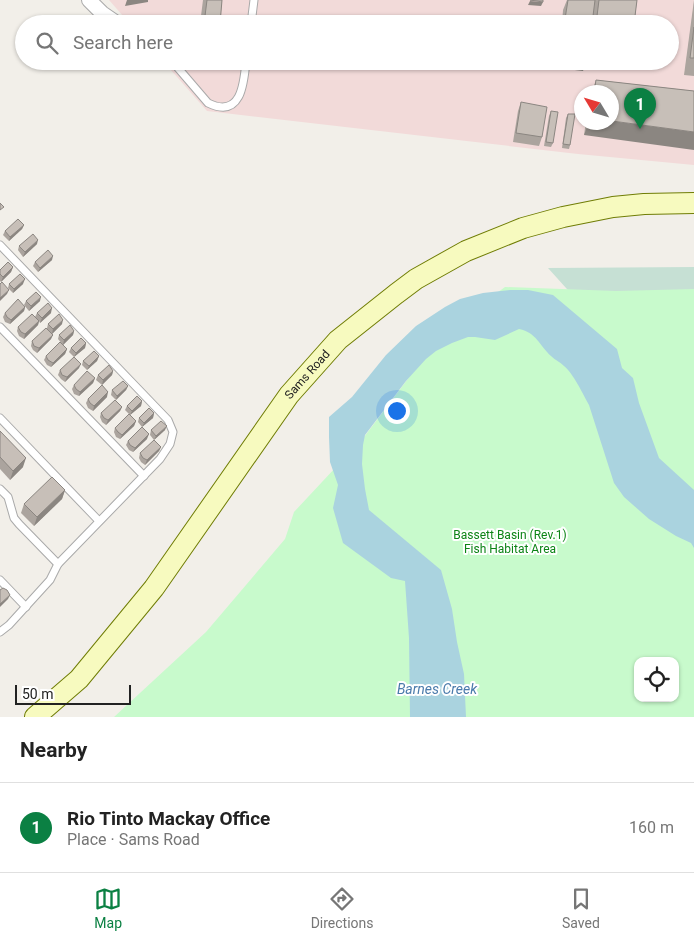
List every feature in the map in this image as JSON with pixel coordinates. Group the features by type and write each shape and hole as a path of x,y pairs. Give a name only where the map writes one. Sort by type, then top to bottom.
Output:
{"main road":[{"name":"Sams Road","path":"36,717 79,679 154,588 289,395 338,340 396,294 416,279 466,251 523,228 563,217 613,207 694,203"}],"street":[{"path":"89,0 104,15"}],"lane":[{"path":"252,15 254,0"},
{"path":"180,70 208,103 224,107 234,103 240,96 245,70"},
{"path":"0,245 168,420 173,432 170,444 160,459 58,564 50,580 9,625 0,632"},
{"path":"0,327 144,476"},
{"path":"0,418 99,521"},
{"path":"0,489 8,497 14,518 58,564"},
{"path":"0,580 26,607"}],"shaded area":[{"path":"109,0 694,0 694,165 578,154 207,111 171,70 679,70 679,15 122,15"}],"green space":[{"path":"694,267 694,479 631,360 548,268"},
{"name":"Bassett Basin (Rev.1) Fish Habitat Area","path":"505,287 616,291 694,289 694,717 114,717 206,632 285,539 294,512 364,437 410,376 405,360"}],"water":[{"name":"Barnes Creek","path":"528,290 553,295 617,349 622,368 633,378 639,403 659,458 694,490 694,548 691,543 649,519 624,497 614,483 589,405 578,384 571,373 551,356 530,333 519,329 495,340 468,337 436,351 406,381 365,435 363,445 362,464 369,510 441,570 452,609 464,674 466,717 410,717 409,638 405,581 391,578 343,543 333,508 338,485 330,462 329,417 352,397 386,355 416,326 460,299 483,293"}],"building":[{"path":"207,0 222,0 221,15 205,15"},
{"path":"568,0 595,0 593,15 566,15"},
{"path":"599,0 637,0 635,15 597,15"},
{"path":"694,27 694,58 690,58"},
{"path":"596,80 694,91 694,132 619,122 619,85 595,85"},
{"path":"521,102 547,107 542,137 516,133"},
{"path":"551,111 558,112 553,143 546,142"},
{"path":"568,114 574,114 570,145 563,144"},
{"path":"18,219 24,225 10,237 5,231"},
{"path":"33,234 38,240 25,252 19,246"},
{"path":"48,250 53,256 40,268 35,262"},
{"path":"8,262 13,267 3,277 0,274 0,270"},
{"path":"20,274 25,279 14,289 9,284"},
{"path":"2,282 9,290 0,298 0,284"},
{"path":"36,292 41,297 31,306 26,301"},
{"path":"18,299 25,307 11,320 5,313"},
{"path":"48,303 52,308 42,318 37,313"},
{"path":"32,314 39,321 25,334 18,327"},
{"path":"59,314 63,320 53,329 48,324"},
{"path":"70,325 74,331 64,340 59,335"},
{"path":"46,328 53,335 39,348 34,346 32,341"},
{"path":"81,338 86,343 76,353 71,348"},
{"path":"60,342 67,349 53,363 46,356"},
{"path":"94,351 99,356 89,366 83,361"},
{"path":"74,357 81,364 67,377 62,375 60,370"},
{"path":"109,365 113,371 103,380 98,375"},
{"path":"87,371 95,378 80,392 74,385"},
{"path":"123,381 128,386 117,396 112,390"},
{"path":"102,385 108,392 94,406 88,399"},
{"path":"137,396 142,401 132,411 127,406"},
{"path":"115,400 122,407 108,420 101,413"},
{"path":"149,408 154,413 144,423 139,418"},
{"path":"129,414 136,421 122,435 115,428"},
{"path":"161,421 167,426 156,436 151,430"},
{"path":"142,427 149,434 135,448 128,441"},
{"path":"0,431 26,458 13,471 0,457"},
{"path":"154,440 161,447 147,460 140,453"},
{"path":"52,477 65,490 37,517 24,504"},
{"path":"3,588 10,595 0,604 0,590"}],"place":[{"name":"Rio Tinto Mackay Office","path":"640,129"}]}
